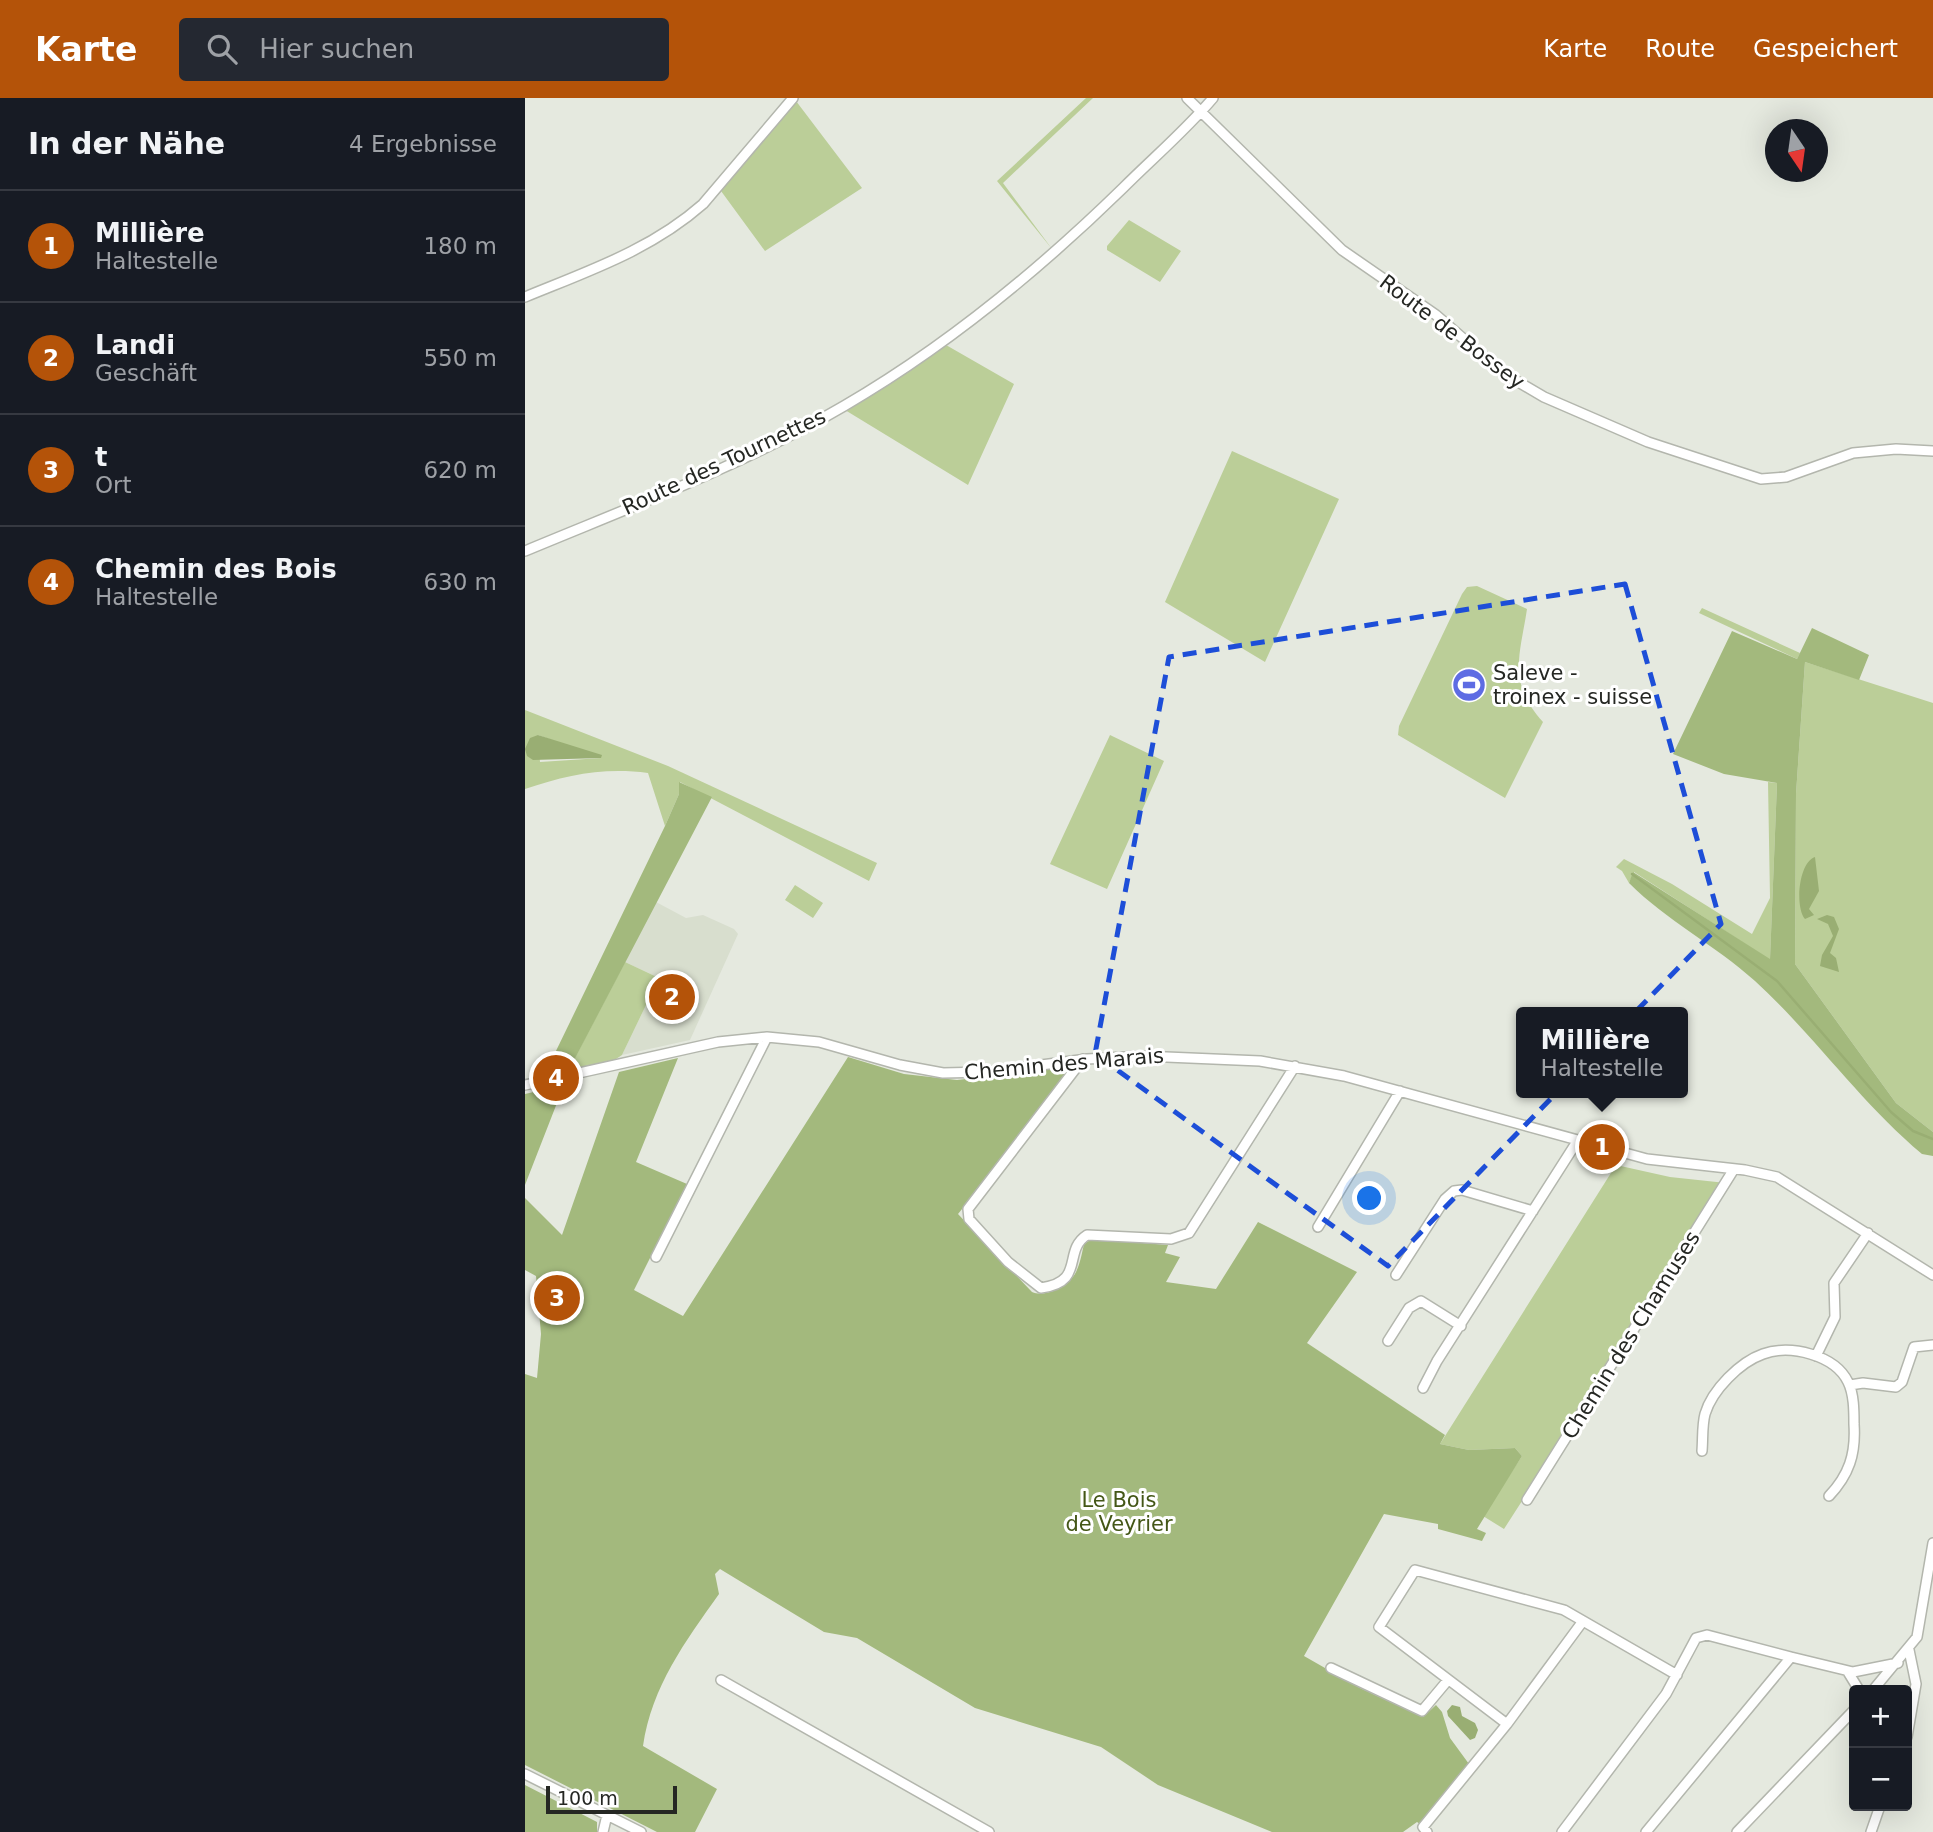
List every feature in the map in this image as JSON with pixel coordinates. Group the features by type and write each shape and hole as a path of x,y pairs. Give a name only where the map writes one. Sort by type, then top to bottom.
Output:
{"street":[{"path":"525,297 642,248 686,219 711,196 793,98"},
{"name":"Route de Bossey","path":"1187,98 1342,250 1436,315 1503,373 1569,409 1648,442 1761,479 1786,477 1842,456 1865,451 1933,451"},
{"name":"Route des Tournettes","path":"525,551 746,457 867,392 943,342 1008,293 1095,216 1201,113 1213,98"},
{"path":"656,1258 768,1037"},
{"name":"Chemin des Marais","path":"525,1085 708,1044 768,1037 820,1042 900,1065 943,1073 987,1072 1083,1059 1185,1056 1294,1066 1400,1091 1658,1162 1734,1169 1784,1180 1933,1275"},
{"path":"1083,1059 970,1205 969,1219 1008,1262 1041,1288 1060,1284 1068,1275 1079,1241 1087,1235 1176,1243 1194,1228 1294,1066"},
{"path":"1318,1227 1400,1091"},
{"path":"1423,1388 1437,1361 1578,1140"},
{"name":"Chemin des Chamuses","path":"1527,1500 1734,1169"},
{"path":"1396,1275 1445,1199 1454,1191 1462,1190 1533,1211"},
{"path":"1816,1356 1835,1317 1834,1283 1868,1233"},
{"path":"1388,1341 1409,1308 1421,1301 1461,1326"},
{"path":"1850,1385 1863,1383 1896,1387 1904,1377 1912,1350 1922,1344 1933,1345"},
{"path":"1702,1451 1707,1408 1737,1371 1767,1353 1816,1356 1841,1371 1850,1385 1855,1439 1853,1457 1847,1474 1829,1496"},
{"path":"1878,1685 1909,1650 1919,1632 1933,1543"},
{"path":"1507,1724 1379,1627 1415,1570 1557,1608 1677,1675"},
{"path":"1427,1832 1423,1827 1507,1724 1583,1621"},
{"path":"1562,1832 1643,1727 1677,1675 1693,1642 1702,1635 1848,1672 1898,1663"},
{"path":"1909,1650 1916,1684 1912,1708"},
{"path":"1646,1832 1791,1657"},
{"path":"1331,1668 1422,1711 1448,1680"},
{"path":"1848,1672 1856,1685"},
{"path":"721,1679 989,1832"},
{"path":"1737,1832 1849,1715"},
{"path":"525,1774 641,1832"},
{"path":"1871,1832 1878,1811"},
{"path":"603,1832 607,1815"}],"highlighted area":[{"path":"1625,584 1721,924 1388,1266 1095,1054 1169,657"}],"shaded area":[{"path":"1086,98 1093,98 1003,183 1052,249 997,181"},
{"path":"796,101 862,188 765,251 721,191"},
{"path":"1129,220 1181,251 1160,282 1107,250 1107,246"},
{"path":"946,345 1014,384 968,485 845,410"},
{"path":"1232,451 1339,499 1265,662 1165,602"},
{"name":"Saleve - troinex - suisse","path":"1477,586 1527,609 1519,655 1520,681 1524,694 1543,722 1505,798 1398,735 1399,726 1462,594 1467,587"},
{"path":"1702,608 1800,653 1797,659 1699,613"},
{"path":"1805,662 1933,703 1933,1132 1896,1103 1795,964 1796,794"},
{"path":"525,710 668,766 877,863 869,881 680,782 679,794 665,826 648,773 585,773 525,789","holes":["538,735 601,758 540,762"]},
{"path":"538,735 602,755 601,758 533,760 527,756 525,749 530,738"},
{"path":"1110,735 1164,761 1107,889 1050,864"},
{"path":"1768,782 1777,783 1770,960 1634,872 1629,883 1622,871 1616,867 1624,859 1672,884 1752,934 1770,898"},
{"path":"1815,857 1819,891 1809,909 1814,915 1805,919 1800,906 1800,886 1805,868"},
{"path":"795,885 823,903 813,918 785,900"},
{"path":"656,902 686,918 703,915 734,929 738,934 690,1040 622,1055 659,978 625,962"},
{"path":"1827,915 1834,917 1839,929 1830,953 1836,958 1839,972 1820,966 1822,955 1833,936 1828,924 1817,919"},
{"path":"625,962 659,978 622,1055 613,1061 569,1069"},
{"path":"1616,1165 1670,1177 1726,1183 1504,1529 1483,1516 1522,1456 1515,1448 1469,1450 1440,1444"},
{"path":"1452,1705 1460,1707 1462,1716 1475,1723 1478,1730 1475,1738 1470,1740 1448,1716 1447,1711"}],"green space":[{"path":"1812,628 1869,655 1859,680 1805,662 1796,794 1795,964 1896,1103 1933,1132 1933,1156 1922,1154 1899,1134 1755,981 1659,909 1629,883 1633,872 1770,959 1777,783 1724,774 1673,754 1732,631 1797,659"},
{"path":"679,782 712,797 571,1066 566,1067 555,1053 665,826 679,794"},
{"name":"Le Bois de Veyrier","path":"848,1057 904,1074 957,1080 1070,1067 1067,1078 958,1214 1032,1292 1050,1292 1068,1282 1077,1269 1084,1244 1092,1239 1168,1245 1165,1253 1180,1257 1166,1282 1216,1289 1258,1222 1357,1272 1307,1343 1445,1435 1440,1444 1469,1450 1515,1448 1522,1456 1477,1529 1486,1533 1482,1541 1438,1529 1438,1524 1384,1514 1304,1656 1360,1688 1423,1717 1436,1705 1442,1712 1450,1738 1469,1764 1420,1824 1417,1822 1403,1832 1272,1832 1158,1785 1101,1747 975,1708 857,1638 824,1632 720,1569 715,1574 719,1594 682,1647 662,1684 647,1724 643,1746 717,1789 695,1832 657,1832 525,1765 525,1374 537,1378 541,1334 536,1276 525,1270 525,1198 562,1235 619,1072 678,1058 636,1162 687,1184 634,1290 683,1316"},
{"path":"564,1085 525,1185 525,1094"},
{"path":"525,1785 597,1822 597,1832 525,1832"}],"waterway":[{"path":"1632,874 1777,981 1891,1112 1913,1131 1933,1139"}],"place":[{"name":"Saleve - troinex - suisse","path":"1469,685"},
{"name":"Landi","path":"672,997"},
{"name":"Chemin des Bois","path":"556,1078"},
{"name":"Millière","path":"1602,1147"},
{"name":"t","path":"557,1298"}]}
